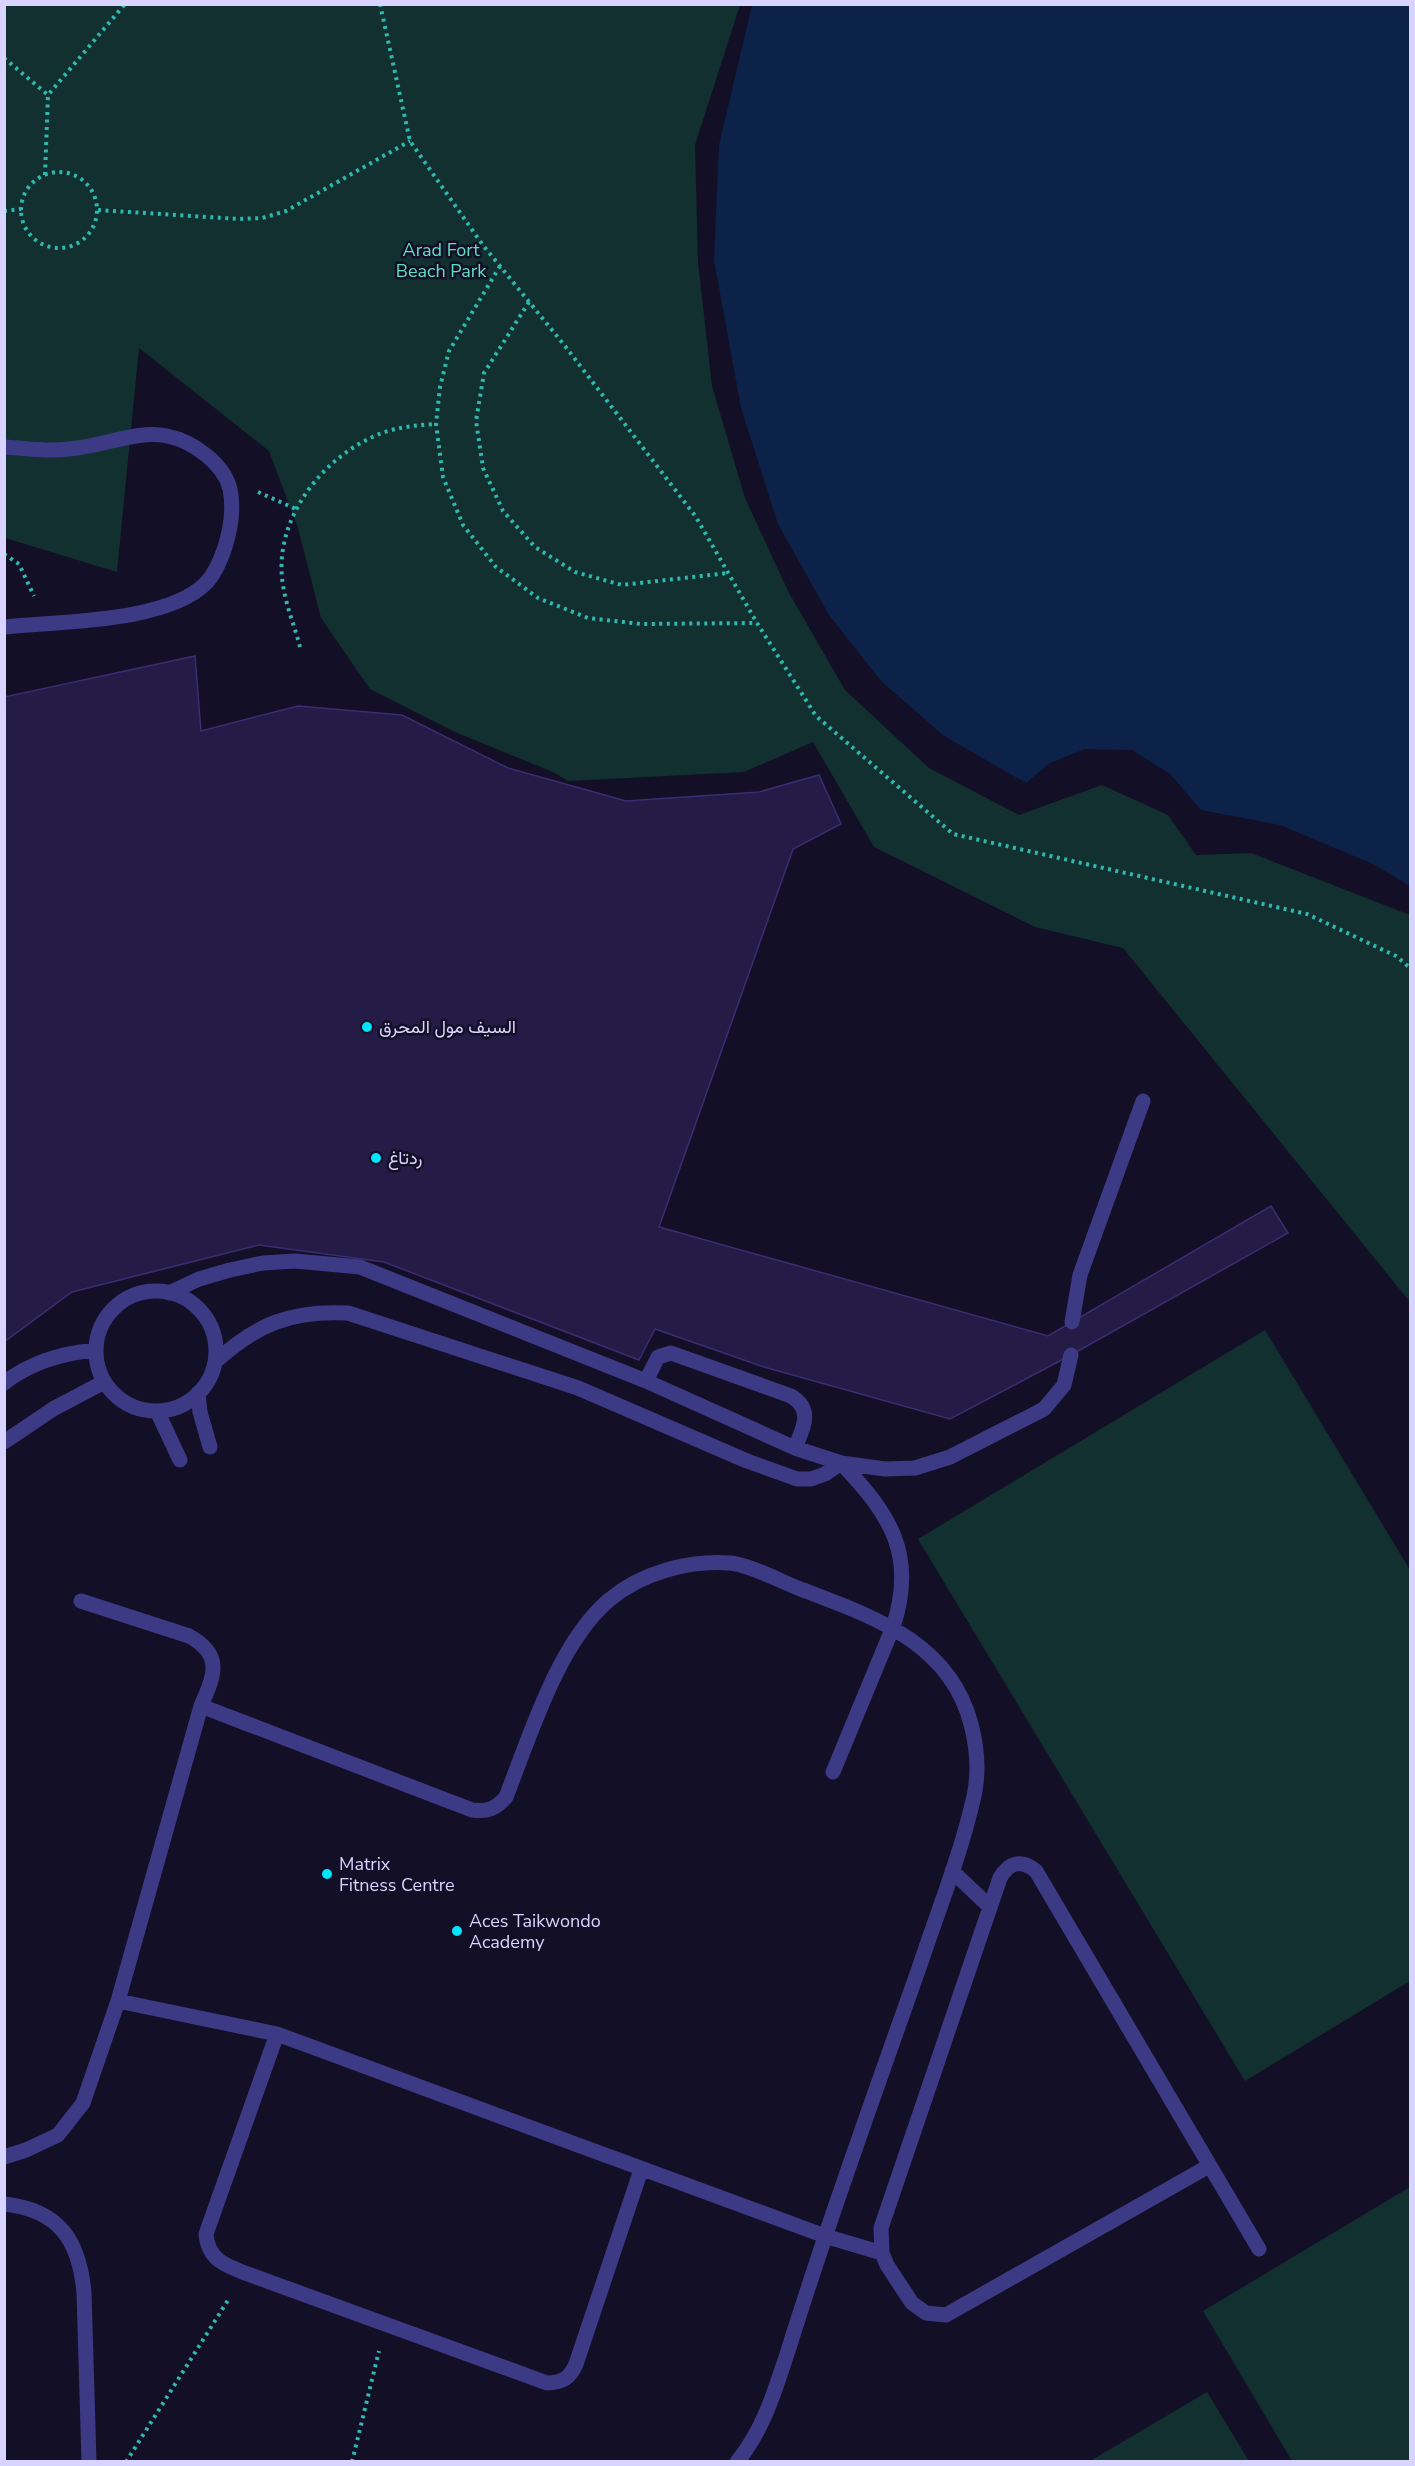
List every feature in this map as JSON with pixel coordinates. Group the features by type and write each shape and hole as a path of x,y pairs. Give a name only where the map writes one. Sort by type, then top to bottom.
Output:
{"lane":[{"path":"4,447 46,450 78,448 138,436 167,435 212,459 227,478 232,502 231,530 220,561 206,584 182,599 128,616 4,627"},
{"path":"1072,1322 1080,1275 1143,1101"},
{"path":"169,1293 230,1270 263,1263 295,1261 360,1267 646,1381 795,1448 841,1463 885,1469 915,1468 950,1457 1044,1408 1064,1385 1071,1355"},
{"path":"151,1292 169,1293 186,1300 205,1318 215,1344 215,1362 209,1378 198,1393 186,1402 157,1411 142,1410 114,1395 104,1382 98,1367 96,1350 99,1334 106,1318 118,1305 134,1296 151,1292"},
{"path":"215,1362 254,1331 276,1321 316,1313 348,1313 578,1388 747,1461 797,1479 811,1479 825,1474 841,1463"},
{"path":"4,1383 33,1364 70,1353 96,1350"},
{"path":"646,1381 654,1362 664,1354 671,1353 791,1396 802,1406 806,1420 795,1448"},
{"path":"4,1442 53,1409 104,1382"},
{"path":"198,1393 200,1412 210,1447"},
{"path":"157,1411 180,1460"},
{"path":"833,1772 893,1627 899,1609 903,1582 900,1556 892,1530 880,1506 841,1463"},
{"path":"201,1706 481,1811 491,1809 506,1797 568,1649 587,1622 610,1599 638,1581 669,1569 701,1563 734,1563 862,1612 893,1627 939,1661 958,1690 971,1722 977,1756 975,1791 952,1871 825,2236 770,2404 756,2437 738,2461"},
{"path":"4,2157 26,2150 58,2135 83,2103 118,2001 201,1706 214,1676 213,1664 208,1652 200,1642 81,1601"},
{"path":"1209,2166 946,2315 926,2313 912,2303 887,2265 882,2253 881,2228 1000,1878 1011,1865 1020,1863 1029,1865 1036,1871 1259,2249"},
{"path":"952,1871 990,1907"},
{"path":"118,2001 278,2034 825,2236 882,2253"},
{"path":"278,2034 206,2234 207,2244 216,2260 245,2273 547,2383 557,2383 566,2379 576,2364 641,2169"},
{"path":"4,2204 32,2211 51,2220 66,2232 76,2250 84,2292 89,2462"}],"path":[{"path":"45,175 48,94 125,4"},
{"path":"381,4 410,141 482,244 530,302 696,517 757,623 816,716 953,834 1307,914 1396,956 1410,968"},
{"path":"4,58 48,94"},
{"path":"98,210 239,219 262,218 286,211 410,141"},
{"path":"60,171 75,175 87,183 95,195 98,210 95,225 86,238 74,246 59,248 44,246 32,237 24,224 21,209 24,195 32,183 45,175 60,171"},
{"path":"4,211 21,209"},
{"path":"500,266 449,351 440,387 436,424 443,477 464,525 496,567 538,598 588,618 641,624 757,623"},
{"path":"530,302 484,374 476,421 483,468 503,512 535,548 575,572 622,585 728,573"},
{"path":"300,647 283,584 283,556 296,509 333,462 356,445 382,433 408,426 436,424"},
{"path":"4,554 19,564 46,622"},
{"path":"126,2462 245,2273"},
{"path":"352,2462 385,2324"}],"green space":[{"name":"Arad Fort Beach Park","path":"4,5 740,5 695,145 698,262 712,386 745,498 789,593 845,690 929,768 1019,815 1102,785 1168,815 1196,855 1251,853 1410,915 1410,1302 1123,948 1035,927 874,847 813,742 744,772 568,781 553,772 455,732 370,689 321,618 298,528 269,451 139,348 117,572 5,538"},
{"path":"1265,1330 1410,1570 1410,1981 1245,2081 918,1539"},
{"path":"1410,2187 1410,2461 1292,2461 1203,2311"},
{"path":"1207,2392 1249,2461 1090,2461"}],"water":[{"path":"752,5 1410,5 1410,886 1373,864 1280,825 1201,810 1170,774 1132,750 1085,749 1050,763 1026,783 944,736 881,681 829,615 778,524 741,408 714,260 719,145"}],"building":[{"name":"السيف مول المحرق","path":"195,656 201,731 298,706 402,715 508,768 626,801 759,792 819,775 841,824 793,849 659,1227 1048,1336 1271,1206 1288,1233 1071,1355 950,1419 764,1367 655,1329 639,1360 384,1262 259,1245 72,1292 4,1342 4,697"}],"place":[{"name":"السيف مول المحرق","path":"367,1027"},
{"name":"ردتاغ","path":"376,1158"},
{"name":"Matrix Fitness Centre","path":"327,1874"},
{"name":"Aces Taikwondo Academy","path":"457,1931"}]}
